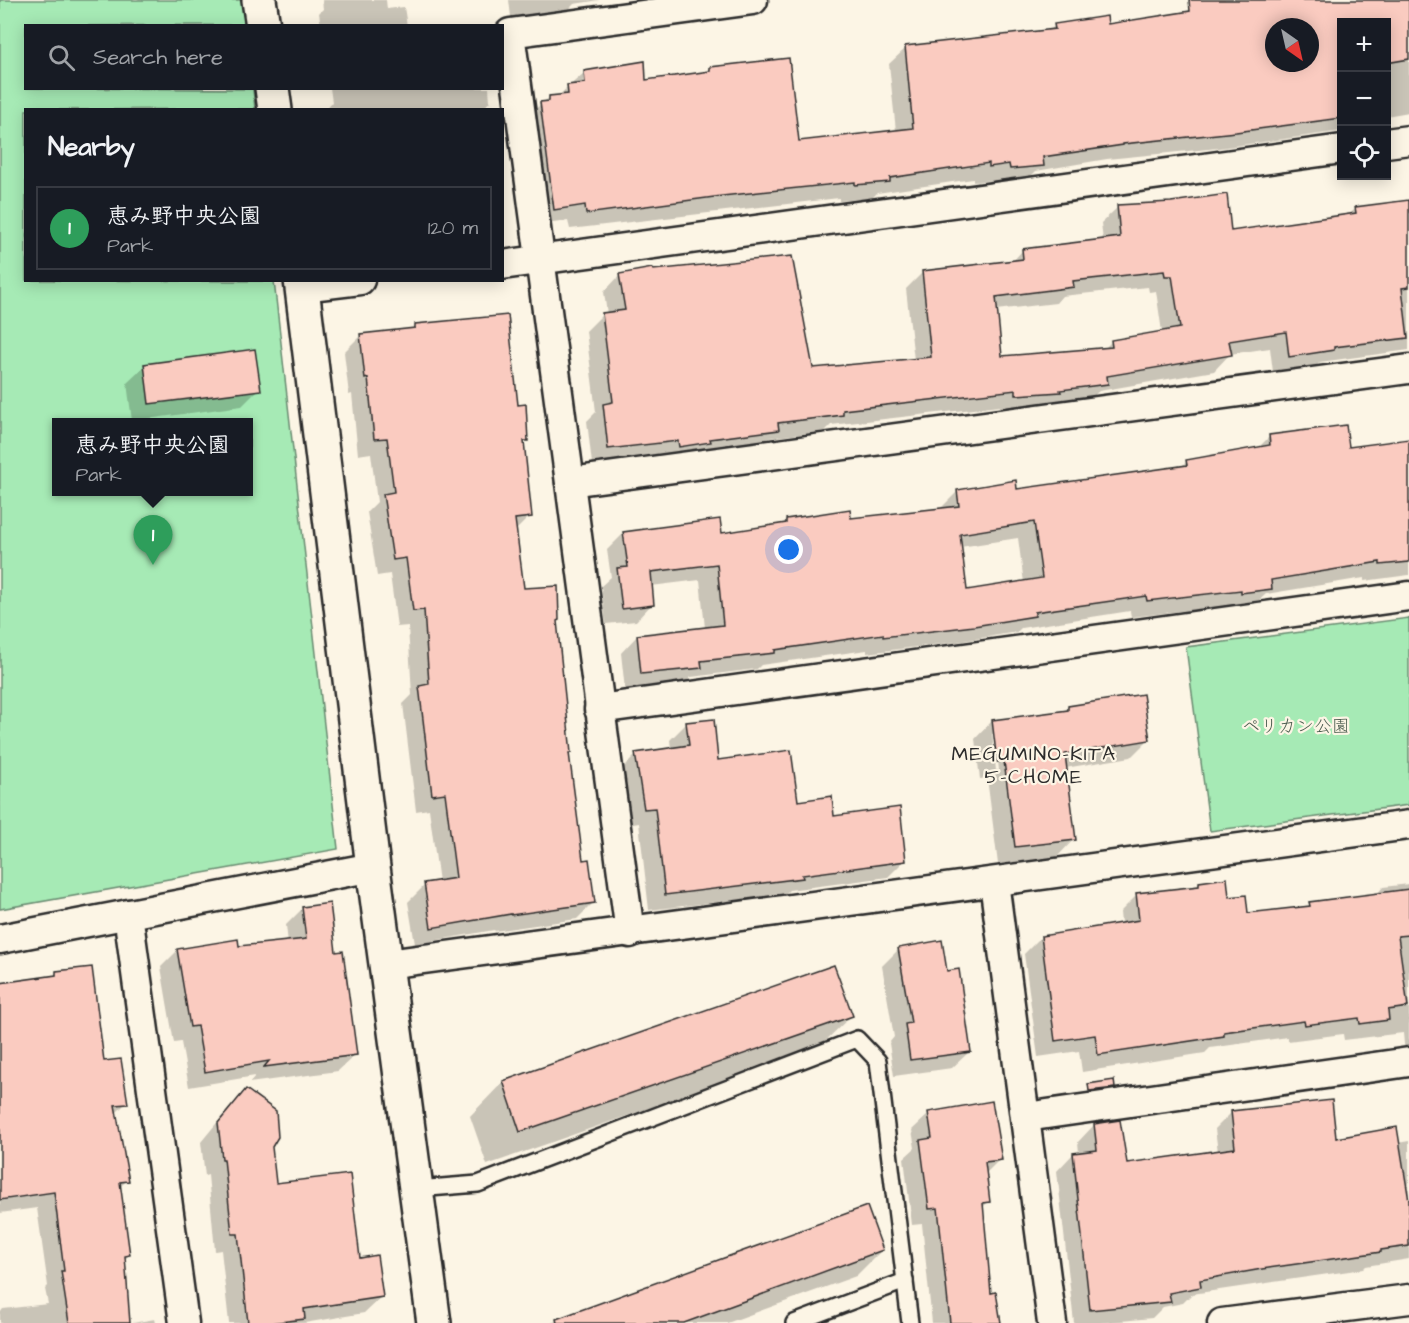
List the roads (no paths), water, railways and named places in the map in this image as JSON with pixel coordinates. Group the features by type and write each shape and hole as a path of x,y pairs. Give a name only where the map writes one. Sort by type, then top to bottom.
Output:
{"street":[{"path":"259,0 262,24"},
{"path":"630,933 510,33 753,0"},
{"path":"272,90 275,108"},
{"path":"1391,142 1409,140"},
{"path":"504,265 1337,150"},
{"path":"330,282 301,284 373,867 434,1323"},
{"path":"570,482 1409,369"},
{"path":"599,709 1409,596"},
{"path":"387,964 630,933 1409,825"},
{"path":"0,939 373,867"},
{"path":"994,882 1052,1323"},
{"path":"128,914 184,1323"},
{"path":"1026,1117 1409,1062"},
{"path":"1222,1323 1409,1299"}],"lane":[{"path":"417,1189 478,1184 857,1038 878,1061 910,1323"},
{"path":"794,1323 905,1281"}],"place":[{"name":"恵み野中央公園","path":"153,565"}],"district":[{"name":"MEGUMINO-KITA 5-CHOME","path":"1034,764"}],"park label":[{"name":"ペリカン公園","path":"1296,726"}]}
